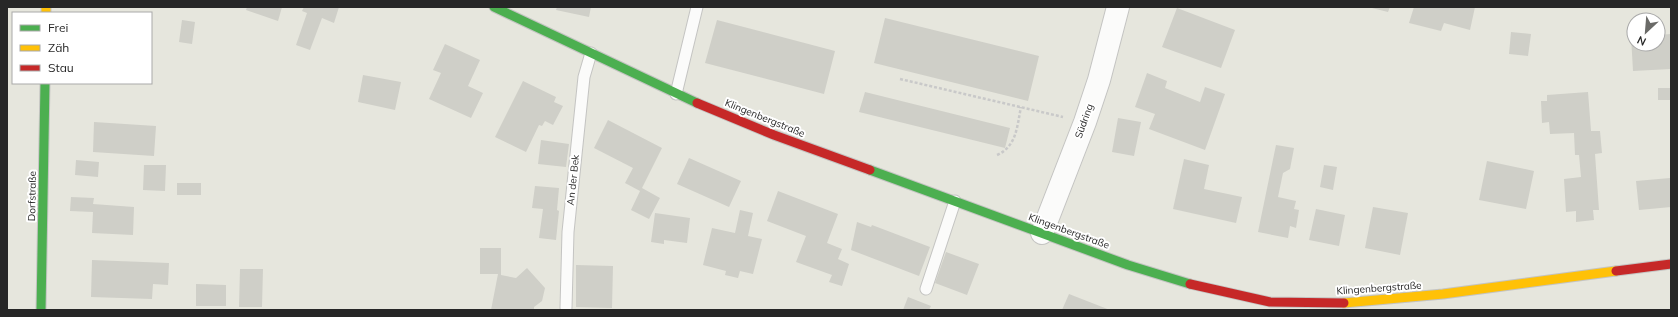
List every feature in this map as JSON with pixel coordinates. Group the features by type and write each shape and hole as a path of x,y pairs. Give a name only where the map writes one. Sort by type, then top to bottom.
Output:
{"street":[{"name":"Klingenbergstraße","path":"494,7 676,94 774,135 1128,264 1194,285 1270,302 1344,303 1443,294 1671,264"},
{"name":"Südring","path":"1042,233 1085,122 1099,80 1118,7"},
{"name":"Dorfstraße","path":"41,310 45,84"}],"lane":[{"path":"676,94 697,7"},
{"name":"An der Bek","path":"566,308 568,232 584,77 591,53"},
{"path":"926,289 955,201"}],"path":[{"path":"900,79 1085,122"},
{"path":"997,155 1006,151 1011,144 1021,107"}],"building":[{"path":"247,7 282,7 278,21 246,10"},
{"path":"304,7 339,7 334,23 322,18 310,50 296,45 307,13 302,11"},
{"path":"557,7 591,7 589,17 556,10"},
{"path":"1368,7 1390,7 1388,12"},
{"path":"1414,7 1475,7 1470,30 1444,23 1441,31 1409,23"},
{"path":"1177,8 1235,30 1221,68 1162,47"},
{"path":"885,18 1039,56 1028,101 874,63"},
{"path":"182,20 195,22 192,44 179,42"},
{"path":"717,20 835,51 824,94 705,63"},
{"path":"1511,32 1531,34 1528,56 1509,54"},
{"path":"1666,34 1671,34 1671,69 1633,71 1632,52 1666,52"},
{"path":"445,44 480,60 468,86 483,93 471,118 429,99 441,73 433,70"},
{"path":"1147,73 1167,81 1165,88 1200,102 1205,87 1225,94 1205,150 1149,129 1155,114 1135,107"},
{"path":"363,75 401,82 395,110 358,102"},
{"path":"523,81 556,97 554,102 563,106 553,125 545,121 542,126 539,125 526,152 495,137"},
{"path":"1658,88 1671,88 1671,100 1658,100"},
{"path":"865,92 1010,128 1005,148 859,112"},
{"path":"1588,92 1591,131 1600,131 1602,153 1595,154 1599,210 1593,210 1594,220 1576,222 1576,211 1566,212 1564,179 1581,177 1579,155 1575,155 1574,133 1550,134 1549,122 1542,123 1541,101 1547,101 1547,95"},
{"path":"1118,118 1141,122 1134,156 1112,152"},
{"path":"608,120 662,148 642,188 660,198 649,219 631,210 640,191 625,183 633,168 594,148"},
{"path":"94,122 156,126 154,156 93,152"},
{"path":"541,140 569,144 566,167 538,164"},
{"path":"1276,145 1294,148 1290,169 1283,173 1278,197 1296,201 1294,209 1299,210 1296,228 1290,226 1288,238 1258,232"},
{"path":"689,158 741,181 729,207 677,184"},
{"path":"1184,159 1209,165 1204,189 1242,197 1236,223 1173,209"},
{"path":"76,160 99,162 98,177 75,175"},
{"path":"1487,161 1534,171 1526,209 1479,200"},
{"path":"144,165 166,165 165,191 143,190"},
{"path":"1324,165 1337,167 1333,190 1320,187"},
{"path":"1670,178 1671,207 1639,210 1636,181"},
{"path":"177,183 201,183 201,195 177,195"},
{"path":"535,186 559,188 557,210 559,211 556,240 539,238 543,209 532,208"},
{"path":"778,191 838,214 827,243 842,249 838,259 849,264 842,286 829,282 832,275 796,262 806,236 767,221"},
{"path":"71,197 94,198 93,204 134,207 133,235 92,233 93,212 70,211"},
{"path":"1373,207 1408,213 1400,255 1365,248"},
{"path":"1316,209 1345,215 1339,246 1309,240"},
{"path":"740,210 753,213 748,236 762,239 753,274 740,271 738,278 725,275 726,271 703,265 712,228 735,233"},
{"path":"655,213 690,218 687,243 664,240 664,244 651,242"},
{"path":"857,222 871,227 872,225 930,247 919,276 851,250"},
{"path":"480,248 501,248 501,275 516,278 527,268 545,288 542,301 534,307 534,310 491,310 498,274 480,274"},
{"path":"946,252 979,264 967,295 935,283"},
{"path":"92,260 169,263 168,285 153,284 152,299 91,297"},
{"path":"576,265 613,266 612,308 576,307"},
{"path":"240,269 263,269 262,307 239,307"},
{"path":"196,284 226,285 226,306 196,306"},
{"path":"1069,294 1110,310 1062,310"},
{"path":"908,297 931,306 929,310 903,310"}],"traffic: fast":[{"path":"494,7 697,103"},
{"path":"41,310 45,84"},
{"path":"870,170 1128,265 1190,284"}],"traffic: slow":[{"path":"46,7 46,12"},
{"path":"1344,303 1443,294 1616,271"}],"traffic: jam":[{"path":"697,103 774,135 870,170"},
{"path":"1616,271 1671,264"},
{"path":"1190,284 1270,302 1344,303"}]}
